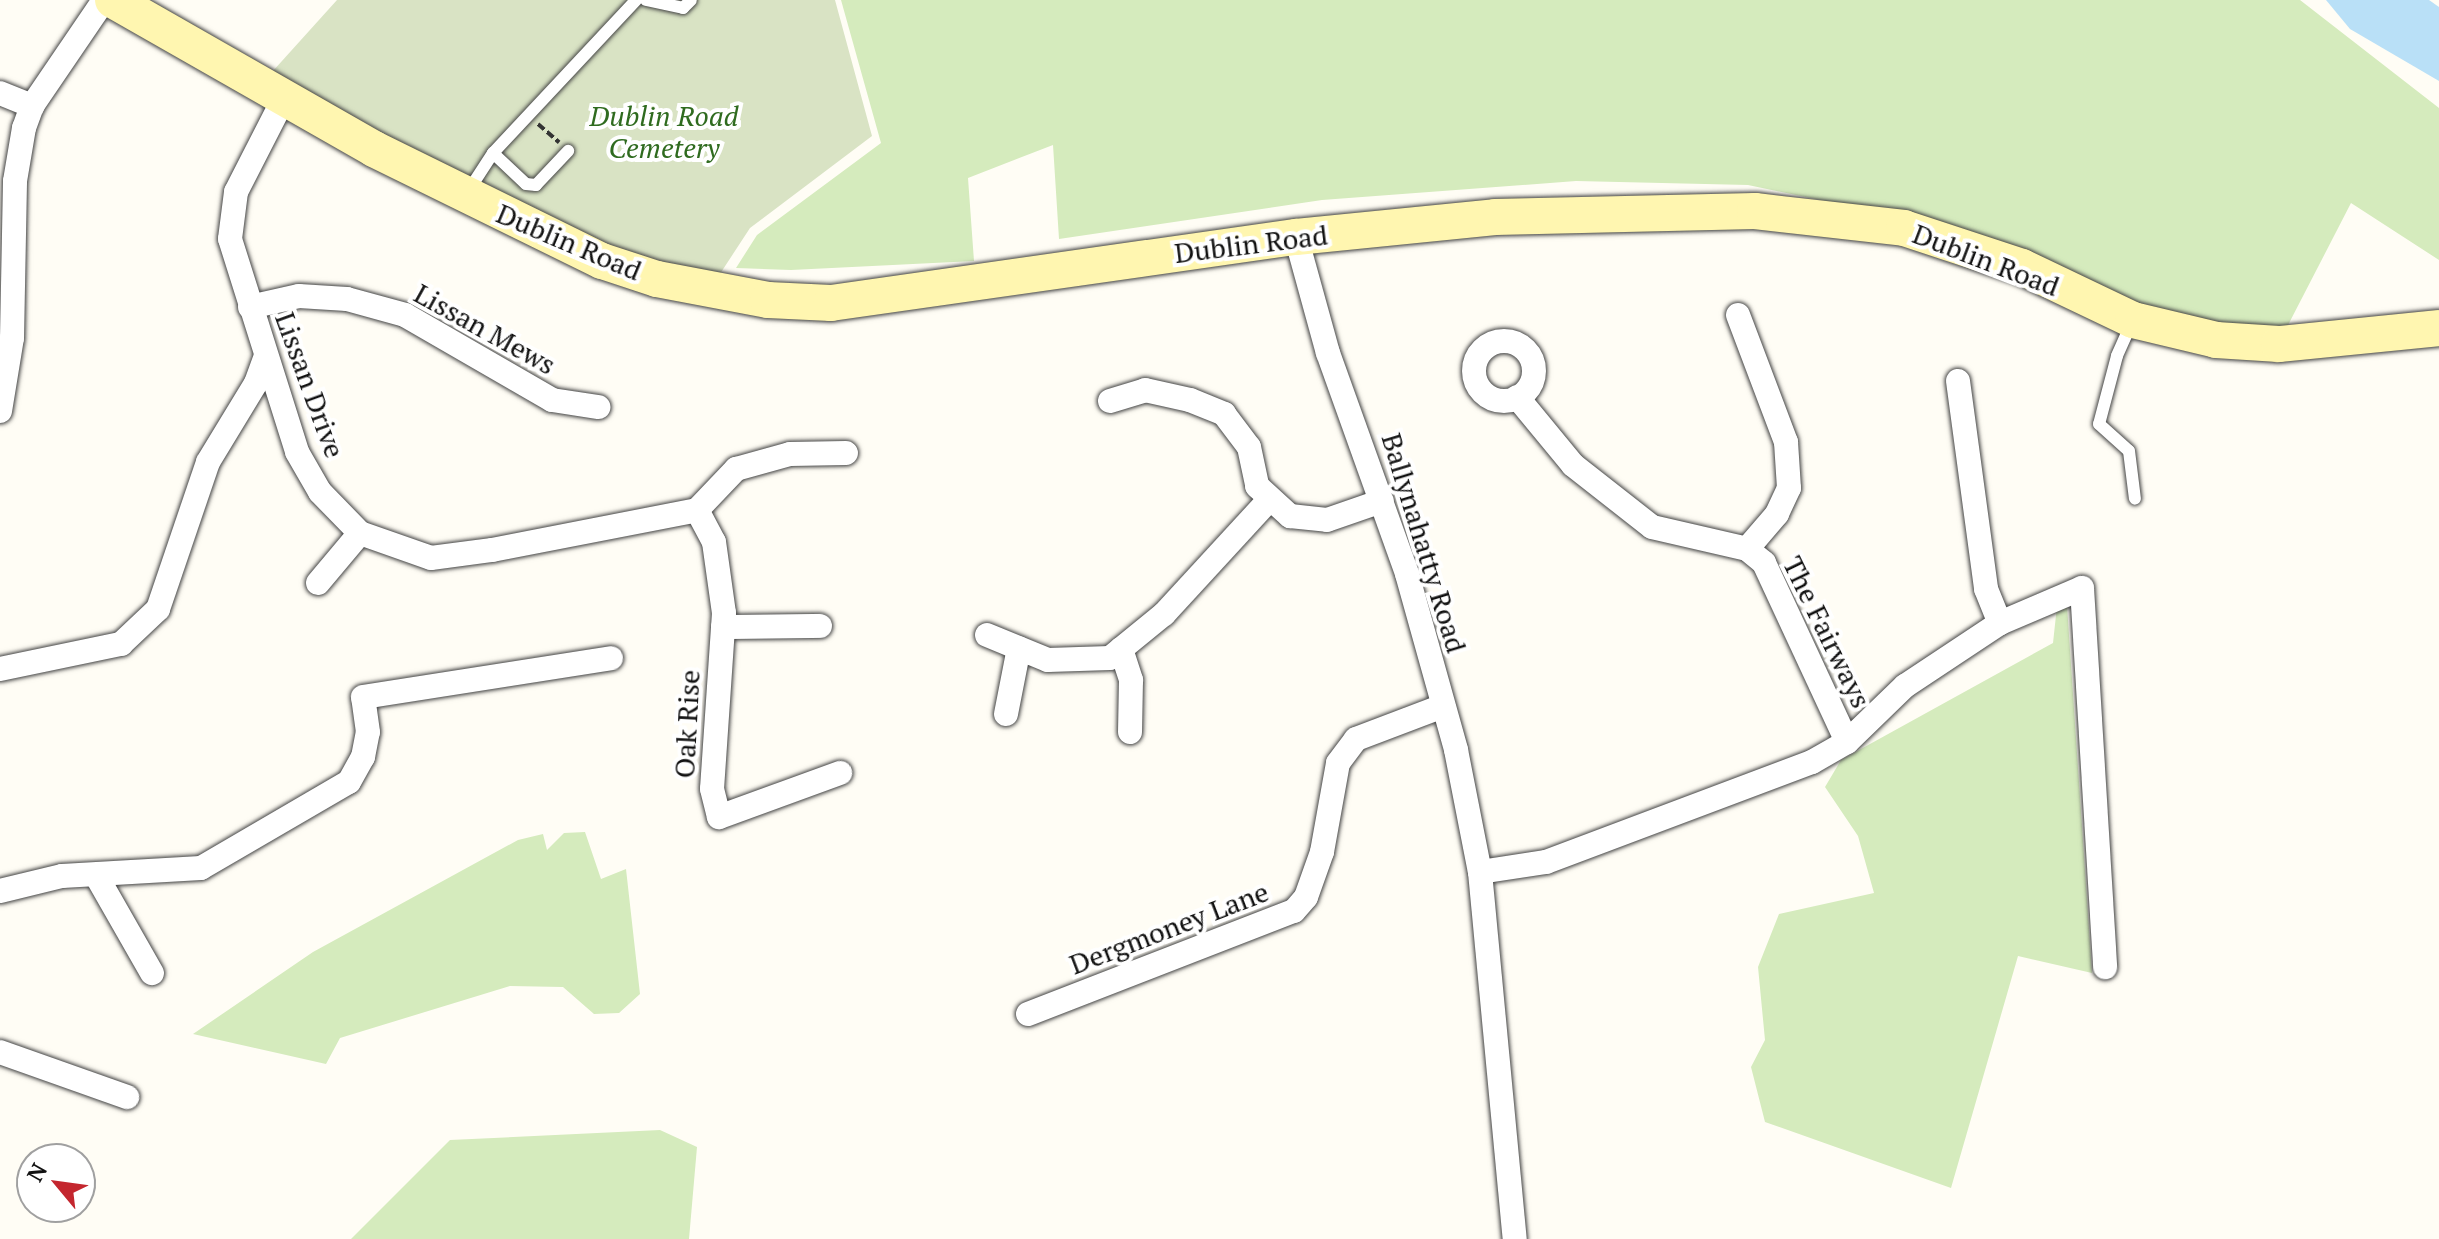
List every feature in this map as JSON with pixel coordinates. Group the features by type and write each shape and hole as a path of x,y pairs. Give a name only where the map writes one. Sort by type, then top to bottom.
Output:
{"street":[{"path":"0,411 12,338 6,266 15,181 32,106 104,0"},
{"name":"Dublin Road","path":"113,0 283,100 465,196 602,261 657,279 768,300 831,303 1296,237 1495,217 1624,211 1755,211 1820,216 1904,228 1972,248 2133,320 2216,340 2279,344 2439,328"},
{"path":"0,93 32,106"},
{"name":"Lissan Drive","path":"283,100 236,192 230,239 297,452 320,492 360,533 431,558 697,510"},
{"name":"Ballynahatty Road","path":"1296,237 1328,353 1382,501 1443,706 1480,872 1515,1239"},
{"name":"Lissan Mews","path":"250,307 299,296 347,299 405,315 552,400 598,407"},
{"path":"1738,315 1786,442 1789,488 1777,514 1747,549"},
{"path":"0,669 121,644 158,609 208,462 256,383 266,356"},
{"path":"1958,381 1986,589 2000,623"},
{"path":"1110,401 1145,390 1190,400 1224,414 1249,447 1257,486 1268,501 1290,516 1327,520 1382,501"},
{"name":"The Fairways","path":"1517,397 1573,465 1652,527 1747,549 1764,563 1847,742"},
{"path":"697,510 736,469 790,454 846,453"},
{"path":"987,635 1048,660 1110,658 1164,614 1268,501"},
{"name":"Oak Rise","path":"697,510 714,542 723,627 712,789 719,817 840,773"},
{"path":"318,583 360,533"},
{"path":"1480,872 1551,860 1812,762 1847,742 1905,686 2000,623 2082,588 2105,967"},
{"path":"723,627 820,626"},
{"path":"1006,714 1019,648"},
{"path":"1121,649 1131,680 1130,732"},
{"path":"0,891 62,876 201,868 349,782 368,732 363,697 611,658"},
{"name":"Dergmoney Lane","path":"1028,1014 1294,911 1306,897 1322,852 1338,763 1356,739 1443,706"},
{"path":"96,875 152,973"},
{"path":"0,1052 127,1097"}],"lane":[{"path":"465,196 493,153 531,117 636,0"},
{"path":"646,0 683,8 691,0"},
{"path":"493,153 526,184 536,185 568,151"},
{"path":"2133,320 2117,356 2099,424 2129,451 2135,499"}],"path":[{"path":"531,117 568,151"}],"green space":[{"name":"Dublin Road Cemetery","path":"337,0 835,0 872,136 750,228 716,280 606,250 263,82"},
{"path":"841,0 2300,0 2439,108 2439,260 2351,203 2284,333 2174,318 1839,204 1748,185 1576,181 1322,200 1059,239 1053,145 968,178 974,261 791,270 736,268 757,235 881,143"},
{"path":"2057,606 2067,606 2092,973 2018,956 1951,1188 1765,1122 1751,1067 1765,1040 1758,967 1779,914 1874,893 1858,836 1825,787 1841,760 2053,643"},
{"path":"585,832 601,879 626,869 640,994 619,1013 594,1014 563,987 510,986 340,1038 326,1064 193,1034 313,952 518,840 543,834 547,850 564,833"},
{"path":"660,1130 697,1147 689,1239 351,1239 450,1140"}],"water":[{"path":"2326,0 2429,0 2439,7 2439,81 2350,29"}]}
